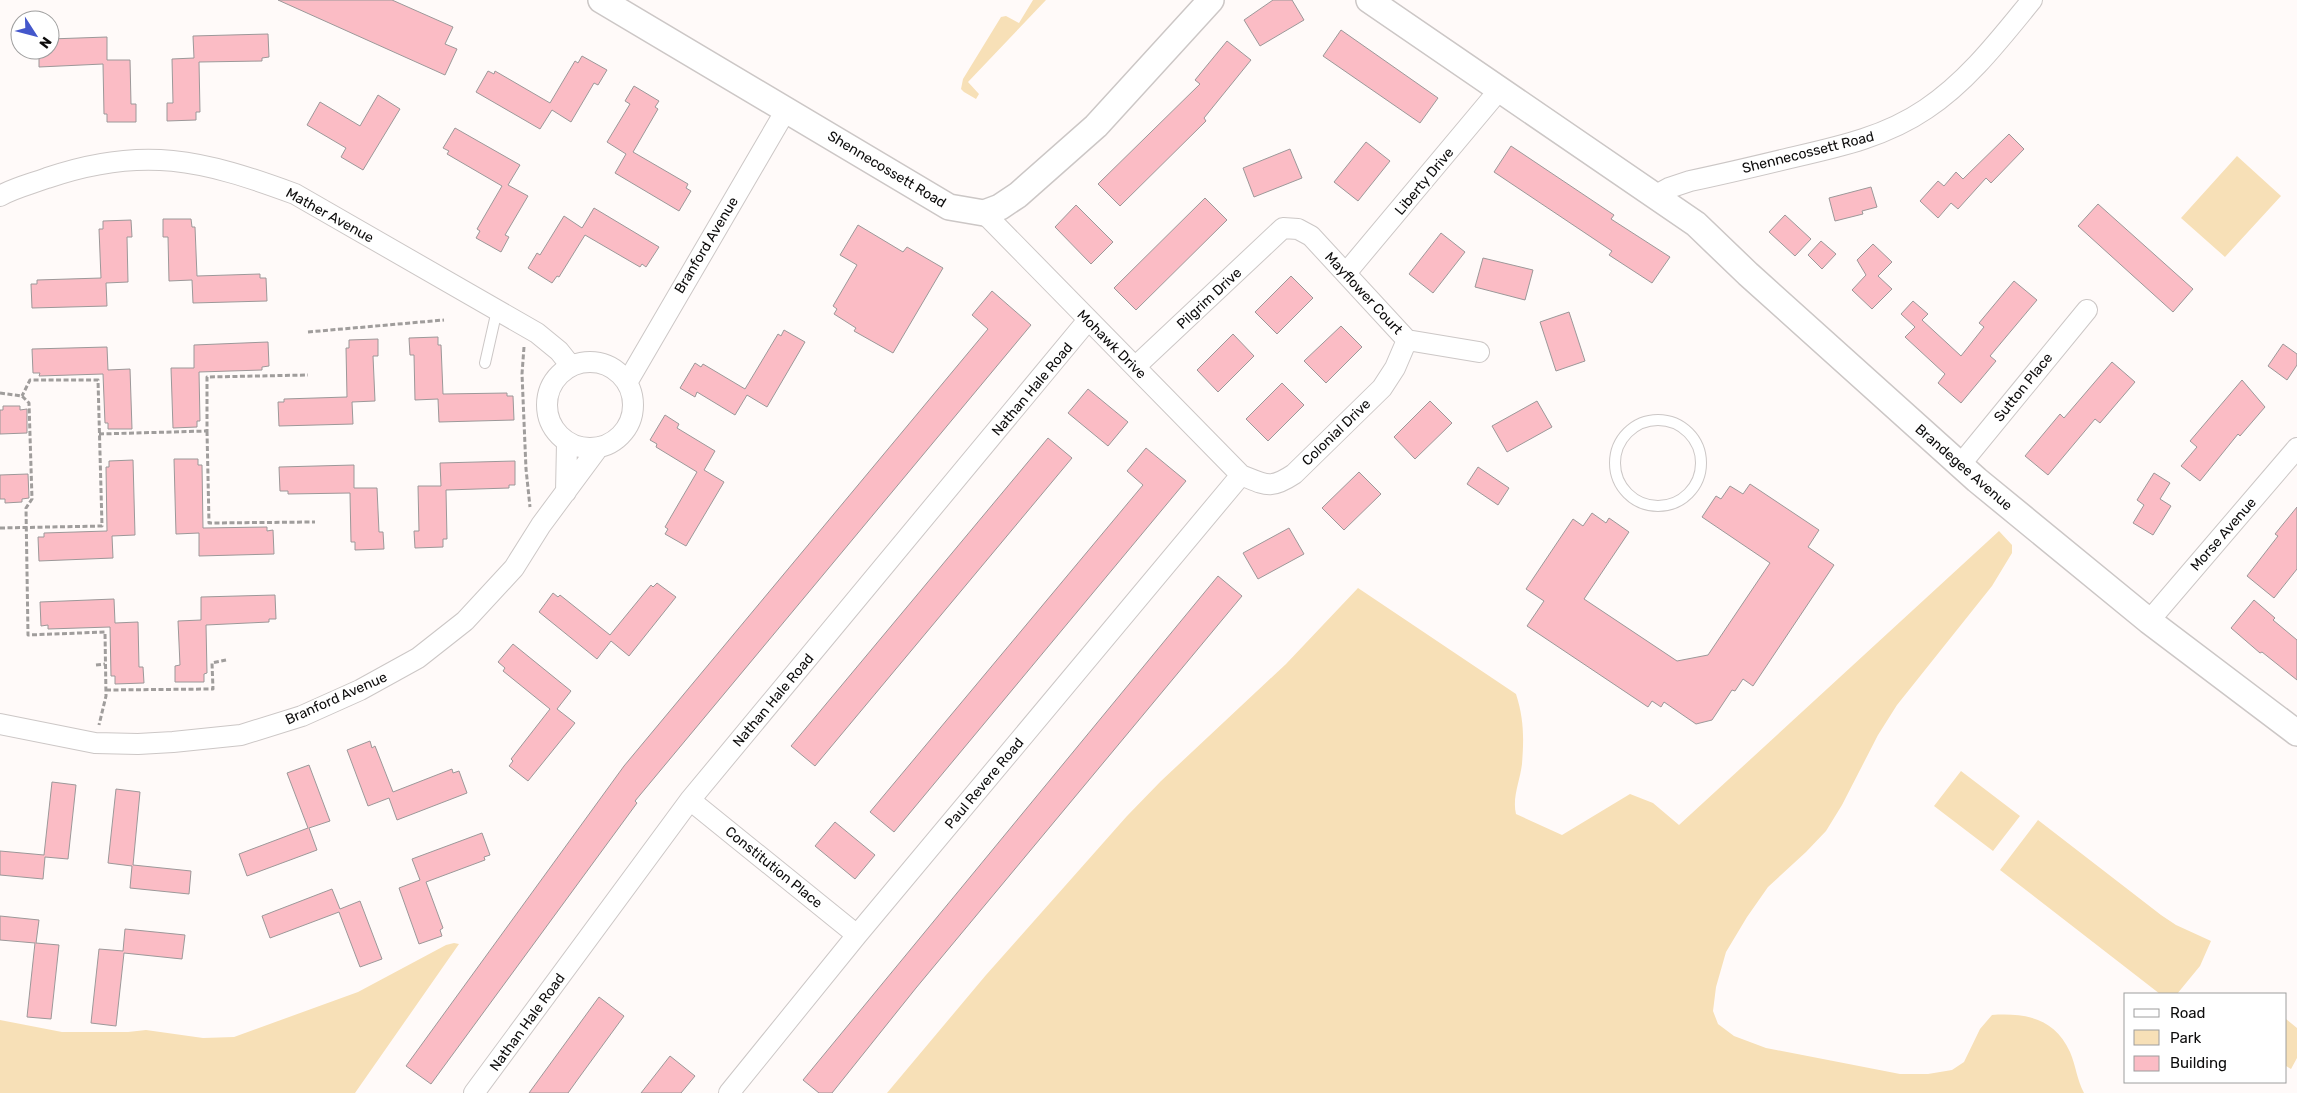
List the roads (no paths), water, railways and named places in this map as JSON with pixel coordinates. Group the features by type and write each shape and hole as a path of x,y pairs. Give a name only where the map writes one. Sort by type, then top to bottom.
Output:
{"street":[{"name":"Shennecossett Road","path":"601,0 949,207 984,213"},
{"path":"984,213 1000,207 1018,195 1096,126 1211,0"},
{"path":"1369,0 1428,42 1650,191"},
{"name":"Shennecossett Road","path":"1650,191 1841,146 1868,138 1903,123 1940,99 1971,71 2032,0"},
{"name":"Liberty Drive","path":"1346,273 1500,89"},
{"name":"Branford Avenue","path":"628,381 786,110"},
{"name":"Mather Avenue","path":"0,196 66,172 107,162 160,158 206,164 296,194 530,329 559,351 571,366"},
{"name":"Brandegee Avenue","path":"1650,191 1696,224 1762,287 1960,465 2149,621 2297,734"},
{"name":"Mohawk Drive","path":"984,213 1241,475"},
{"name":"Mayflower Court","path":"1283,228 1298,229 1311,236 1407,340 1479,352"},
{"name":"Pilgrim Drive","path":"1135,367 1283,228"},
{"name":"Sutton Place","path":"1960,465 2086,310"},
{"name":"Nathan Hale Road","path":"474,1093 690,800 1088,320"},
{"name":"Colonial Drive","path":"1241,475 1268,485 1282,482 1294,474 1382,388 1395,368 1407,340"},
{"path":"585,362 599,362 622,374 628,381 633,405 631,420 623,433 612,443 588,449 567,443 553,429 546,410 547,397 551,384 571,366 585,362"},
{"path":"566,492 567,443"},
{"name":"Branford Avenue","path":"0,724 95,743 138,744 241,735 302,716 360,690 418,658 464,621 514,568 598,448"},
{"name":"Morse Avenue","path":"2149,621 2297,448"},
{"name":"Paul Revere Road","path":"729,1093 857,935 1241,475"},
{"name":"Constitution Place","path":"690,800 857,935"}],"lane":[{"path":"485,363 497,310"},
{"path":"1659,420 1674,422 1687,430 1696,441 1701,456 1702,470 1698,483 1689,494 1678,502 1665,507 1651,507 1638,502 1626,494 1619,482 1615,469 1616,454 1621,440 1631,429 1644,422 1659,420"}]}
